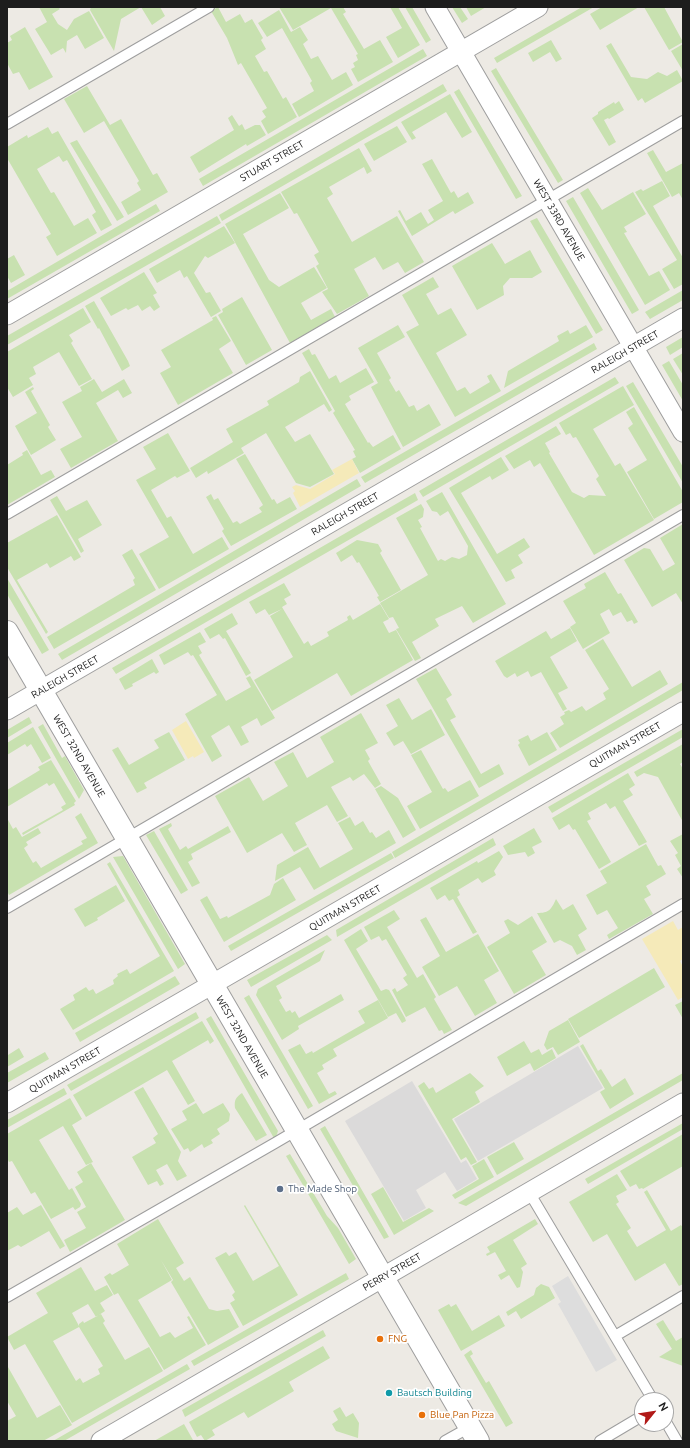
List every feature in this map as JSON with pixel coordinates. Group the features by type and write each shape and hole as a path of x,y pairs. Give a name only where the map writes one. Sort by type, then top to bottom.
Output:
{"street":[{"name":"WEST 33RD AVENUE","path":"435,7 683,432"},
{"name":"STUART STREET","path":"7,314 538,7"},
{"name":"RALEIGH STREET","path":"7,710 683,318"},
{"name":"WEST 32ND AVENUE","path":"7,632 474,1434"},
{"name":"QUITMAN STREET","path":"7,1103 683,712"},
{"name":"PERRY STREET","path":"101,1441 683,1103"}],"lane":[{"path":"7,124 209,7"},
{"path":"7,514 683,121"},
{"path":"7,908 683,515"},
{"path":"7,1297 297,1131 683,904"},
{"path":"529,1192 648,1392"},
{"path":"614,1336 683,1296"},
{"path":"600,1441 634,1421"},
{"path":"672,1432 677,1441"},
{"path":"445,1441 474,1434"}],"shaded area":[{"path":"578,1046 603,1088 478,1161 454,1119"},
{"path":"412,1081 461,1163 466,1160 477,1179 457,1191 445,1172 416,1190 426,1208 404,1221 345,1121"},
{"path":"568,1276 617,1360 596,1372 558,1304 561,1302 552,1286"}],"green space":[{"path":"39,7 58,7 60,9 52,14 58,24 67,30 74,19 89,11 104,38 85,49 77,35 67,41 66,53 63,48 51,55 35,29 47,22"},
{"path":"91,7 141,7 121,19 114,51 90,10"},
{"path":"141,7 160,7 165,16 152,25"},
{"path":"218,7 226,22 240,14 245,23 252,19 263,38 261,40 266,49 255,56 264,72 267,71 283,99 286,97 297,117 268,134 261,121 266,117 262,111 267,108 241,63 238,65 227,38 211,11"},
{"path":"279,7 343,7 346,12 343,14 364,49 380,40 393,62 358,82 351,69 355,67 353,63 358,60 356,55 358,54 331,8 293,30"},
{"path":"390,7 398,7 420,45 398,58 386,37 402,28"},
{"path":"405,7 412,7 431,40 426,43"},
{"path":"452,7 460,7 468,19 462,23"},
{"path":"466,7 486,7 471,16"},
{"path":"582,7 594,7 497,63 494,58"},
{"path":"602,7 639,7 600,30 590,14"},
{"path":"644,7 664,7 683,42 669,50"},
{"path":"279,10 291,32 300,27 308,40 303,44 311,59 318,56 332,80 346,72 353,85 299,117 292,104 314,91 310,83 312,81 282,28 267,37 258,23"},
{"path":"25,27 53,77 29,90 19,72 13,74 7,63 7,43 12,40 10,36"},
{"path":"551,40 562,59 556,62 550,52 533,62 528,53"},
{"path":"611,43 631,77 647,79 658,72 667,76 677,70 683,81 645,103 642,98 638,101 606,46"},
{"path":"683,44 683,71 671,51"},
{"path":"423,49 427,56 203,186 199,179"},
{"path":"496,68 563,180 558,183 491,71"},
{"path":"443,84 447,91 222,221 219,215"},
{"path":"87,86 110,125 121,119 153,175 157,173 168,192 128,215 121,202 141,190 137,183 139,181 104,121 84,133 64,99"},
{"path":"459,89 522,196 516,199 454,92"},
{"path":"450,94 472,132 462,138 446,112 412,132 416,138 412,140 401,122"},
{"path":"619,101 624,110 609,119 604,120 616,142 609,146 592,118 598,114 598,112 614,102 615,104"},
{"path":"232,115 239,126 242,124 245,130 255,125 260,125 266,135 247,146 246,144 199,173 190,157 234,130 228,118"},
{"path":"397,126 407,142 374,161 364,144"},
{"path":"48,127 52,134 58,131 112,225 101,231 92,215 96,212 67,160 63,162 59,156 37,169 51,193 54,192 74,226 88,218 97,233 57,256 46,237 51,234 7,158 7,147 27,135 28,138"},
{"path":"77,140 124,217 117,221 70,143"},
{"path":"359,148 372,171 367,174 364,167 329,187 333,194 327,198 352,242 397,216 424,262 405,273 398,262 383,270 375,257 354,269 369,296 337,314 322,292 328,289 316,266 319,264 314,255 319,252 297,213 294,214 281,192"},
{"path":"653,150 666,172 683,163 683,200 679,193 672,197 647,153"},
{"path":"432,159 451,193 454,191 458,198 468,192 474,203 455,214 453,211 412,236 398,211 400,210 406,221 421,212 428,224 434,220 428,210 443,201 422,164"},
{"path":"662,181 670,196 653,206 683,258 683,284 674,289 662,269 677,260 635,192 641,189 643,191"},
{"path":"588,188 602,210 633,192 646,214 624,227 627,232 624,233 649,276 659,271 670,290 645,305 580,193"},
{"path":"280,193 289,208 243,234 269,280 279,287 314,267 327,288 301,303 311,320 331,309 335,317 290,343 225,224"},
{"path":"573,197 639,310 632,314 566,201"},
{"path":"156,204 160,211 7,299 7,291"},
{"path":"217,216 221,223 7,345 7,336"},
{"path":"537,218 603,330 596,334 530,221"},
{"path":"224,226 235,243 208,258 205,256 194,273 206,293 210,292 221,311 211,317 187,276 184,278 180,270 157,283 149,269"},
{"path":"492,243 505,264 530,250 542,272 532,278 510,278 503,286 504,295 477,310 452,266"},
{"path":"14,255 25,275 11,283 7,276 7,259"},
{"path":"144,272 157,293 153,295 160,307 154,311 150,306 142,311 138,305 128,310 126,308 111,316 100,298"},
{"path":"433,277 439,287 426,294 438,315 451,308 467,335 436,353 457,391 465,387 470,394 490,382 487,376 491,374 501,391 455,417 406,332 419,325 402,295"},
{"path":"683,290 683,300 650,319 645,312"},
{"path":"242,297 272,350 246,365 218,315 223,312 222,309"},
{"path":"94,301 130,366 122,371 99,328 98,329 85,306"},
{"path":"83,308 91,322 69,335 73,341 71,343 92,379 79,386 59,352 33,367 36,374 29,378 33,385 13,397 7,387 7,352"},
{"path":"216,316 231,341 219,349 233,373 178,405 160,373 171,367 161,350 213,320 212,318"},
{"path":"398,325 405,337 377,353 391,378 389,380 396,392 399,390 409,407 414,405 417,411 429,404 441,425 403,447 371,387 378,383 358,348"},
{"path":"586,325 593,337 504,388 508,371 559,341 557,336 568,330 570,334"},
{"path":"683,337 683,347 670,355 666,347"},
{"path":"594,343 597,349 365,483 361,477"},
{"path":"309,349 312,355 315,354 329,379 336,375 340,383 366,368 374,382 349,396 351,400 345,404 368,443 369,442 373,447 393,435 401,449 360,473 352,459 356,457 353,451 355,450 333,413 335,411 302,353"},
{"path":"683,353 683,375 673,359"},
{"path":"669,361 683,385 683,401 662,365"},
{"path":"310,371 332,410 329,412 324,404 285,427 295,442 310,434 334,474 310,487 296,483 266,433 241,448 244,453 208,474 207,471 196,478 190,468 233,442 226,429 269,405 267,401 299,382 300,377"},
{"path":"615,377 619,383 423,497 419,491"},
{"path":"94,379 102,392 124,379 132,393 123,398 118,390 96,403 118,441 71,468 60,449 82,437 62,402 82,391 80,387"},
{"path":"633,382 683,467 683,483 626,386"},
{"path":"623,386 634,405 593,429 615,466 620,463 654,520 594,555 540,463 534,467 530,460 514,469 505,456 556,426 561,434 545,443 550,452 549,453 572,492 584,498 589,495 606,496 596,479 599,476 576,437 573,438 570,433 566,435 559,423"},
{"path":"33,387 34,389 31,391 50,425 48,427 56,440 31,455 15,426 37,413 25,392"},
{"path":"634,407 683,492 683,502 654,519 627,472 647,460 628,428 633,424 626,412"},
{"path":"168,433 190,471 177,478 175,476 151,490 167,518 171,516 193,554 222,537 229,549 159,589 139,554 169,537 136,480 156,469 143,447"},
{"path":"27,450 41,475 51,470 55,477 7,505 7,465 23,455 22,453"},
{"path":"245,454 272,500 274,499 277,504 290,497 297,509 231,546 222,531 224,529 206,497 211,494 214,500 218,498 233,523 237,521 240,524 262,512 259,508 263,505 236,459"},
{"path":"501,457 509,470 492,480 490,476 461,493 497,554 524,538 530,547 518,555 523,563 511,570 515,578 506,582 449,488"},
{"path":"357,479 361,486 62,660 58,654"},
{"path":"442,492 506,604 473,623 462,606 435,619 439,626 412,642 421,658 415,661 396,629 399,628 393,617 389,618 380,603 428,575 396,518 421,504 424,509 423,517 418,520 422,527 420,528 438,561 441,559 445,561 452,557 459,559 467,555 468,546 448,511 440,516 437,512 432,511 426,501"},
{"path":"415,493 418,500 116,674 112,668"},
{"path":"57,496 66,511 87,500 102,525 78,539 84,551 81,553 50,500"},
{"path":"57,515 81,557 74,561 71,556 50,568 47,563 17,580 48,632 46,634 7,567 7,543"},
{"path":"683,524 683,604 676,593 652,607 624,560 644,548 650,549 663,571 675,564 660,538"},
{"path":"357,540 378,544 382,551 380,553 401,590 380,602 377,597 379,596 359,562 357,563 352,555 341,562 336,553"},
{"path":"132,549 156,590 54,649 47,637 135,585 133,580 135,578 122,555"},
{"path":"605,572 618,594 621,593 638,622 634,624 632,620 627,622 621,612 613,616 609,609 600,614 610,633 583,649 570,627 576,623 563,601 586,588 584,584"},
{"path":"7,578 49,650 42,654 7,594"},
{"path":"284,583 291,595 284,599 287,604 282,607 304,644 308,641 311,646 329,636 327,632 348,620 347,617 350,615 353,620 380,604 389,619 383,622 389,633 396,630 413,660 351,696 337,673 272,711 254,680 293,657 270,616 282,609 269,615 265,609 256,614 249,602"},
{"path":"232,613 238,624 226,631 251,673 246,676 225,638 223,639 219,634 210,639 204,629"},
{"path":"570,628 577,641 550,657 568,688 558,693 567,709 563,711 541,672 531,677 528,671 517,677 515,673 507,678 504,676 495,661 546,631 551,639"},
{"path":"200,632 206,642 198,646 202,653 199,655 226,701 251,687 246,678 250,676 275,718 261,726 257,718 241,727 249,742 241,746 229,725 211,736 222,756 212,762 185,714 217,695 193,655 191,656 188,652 164,665 159,655"},
{"path":"603,639 632,687 660,670 668,684 560,748 550,733 564,724 560,717 565,714 564,712 569,710 571,712 582,706 586,711 606,699 603,693 609,689 585,650"},
{"path":"152,659 159,672 156,674 154,672 132,684 133,686 125,690 119,679"},
{"path":"436,668 452,695 446,699 456,717 450,720 481,774 499,764 504,774 479,788 416,679"},
{"path":"683,682 683,690 395,858 392,852"},
{"path":"399,698 412,720 431,709 445,735 411,754 403,741 394,746 386,733 398,726 386,705"},
{"path":"361,713 378,743 365,750 370,759 368,761 381,784 375,788 364,774 353,781 350,777 331,787 348,816 337,822 327,805 295,823 307,845 294,852 282,833 247,853 215,796 249,777 263,801 288,786 274,762 293,752 307,778 334,762 320,737"},
{"path":"29,717 32,723 7,738 7,730"},
{"path":"43,724 62,758 65,756 84,790 79,799 38,727"},
{"path":"33,727 51,758 42,763 31,744 27,747 25,744 7,755 7,743"},
{"path":"683,729 683,737 552,813 548,807"},
{"path":"169,732 185,760 144,783 147,788 137,793 112,750 118,747 129,765 159,748 154,740"},
{"path":"547,732 557,750 529,766 518,745 520,743 518,740 528,735 531,741"},
{"path":"683,744 683,762 680,764 683,769 683,822 658,777 644,773 637,777 634,772"},
{"path":"421,750 443,789 445,788 448,792 470,780 479,796 420,829 407,806 432,792 411,755"},
{"path":"51,760 76,801 74,803 75,805 23,835 22,833 63,810 61,807 66,804 54,783 49,786 47,783 7,807 7,790 40,770 38,767"},
{"path":"628,773 635,785 629,789 633,795 623,801 647,842 639,846 615,806 610,809 606,803 588,813 591,819 587,821 611,862 599,869 575,829 573,830 569,824 559,830 552,818"},
{"path":"381,786 398,798 416,830 403,838 375,789"},
{"path":"81,813 98,843 9,895 7,891 7,818 13,829 16,827 22,837 38,828 41,833 26,842 28,845 24,848 33,863 36,861 41,868 83,844 81,841 87,838 75,817"},
{"path":"350,817 355,826 363,821 370,833 372,832 376,838 389,830 396,843 314,890 300,867 275,881 277,865 308,847 320,868 353,849 338,823"},
{"path":"171,823 172,826 168,829 180,850 186,846 188,849 228,826 231,832 191,854 193,859 188,862 200,883 192,887 159,829"},
{"path":"534,828 542,842 532,847 535,853 528,857 525,852 508,855 503,846"},
{"path":"154,831 188,890 181,894 146,835"},
{"path":"683,834 683,878 677,869 681,866 675,855 678,853 670,841"},
{"path":"493,838 496,845 337,937 336,930"},
{"path":"646,844 658,866 661,865 666,874 646,886 651,895 644,899 653,914 609,939 607,935 618,928 607,910 597,915 586,895 607,883 600,871"},
{"path":"499,851 503,857 494,871 496,875 482,883 478,878 458,890 460,895 457,897 477,932 473,934 453,899 449,901 445,895 437,900 430,888 477,861 478,863"},
{"path":"391,853 394,858 231,951 228,946"},
{"path":"123,856 185,964 178,969 113,857"},
{"path":"110,862 174,971 73,1030 60,1009 75,1000 73,995 86,987 89,991 93,989 96,994 114,984 113,980 118,976 117,974 127,969 130,974 160,956 107,864"},
{"path":"283,878 296,900 224,942 200,900 207,896 220,919 227,916 228,918 270,895 274,884"},
{"path":"116,885 125,901 97,918 98,920 85,927 74,909"},
{"path":"556,899 563,910 573,904 587,929 578,935 586,950 577,955 572,946 560,940 554,943 537,913 549,910 553,906"},
{"path":"394,910 400,919 387,927 417,978 423,974 436,997 434,999 452,1030 444,1034 442,1030 439,1031 425,1007 406,1017 392,990 395,988 397,992 408,985 403,978 407,975 386,939 382,941 379,936 371,940 364,927"},
{"path":"532,916 547,942 532,951 546,975 514,994 487,947 510,933 504,921 508,919 518,925"},
{"path":"426,917 446,952 478,934 499,971 484,980 497,1003 475,1016 457,986 439,996 422,967 440,956 420,920"},
{"path":"361,929 368,941 356,949 381,991 386,989 389,990 405,1018 406,1021 402,1023 396,1013 388,1017 344,940"},
{"path":"327,935 332,940 251,987 247,980"},
{"path":"325,950 320,961 276,986 282,998 279,1000 286,1012 290,1010 292,1013 295,1011 299,1018 341,994 344,1000 298,1026 299,1029 282,1040 256,995 258,989"},
{"path":"654,968 665,987 579,1038 568,1019"},
{"path":"175,976 180,984 80,1042 75,1033"},
{"path":"249,995 313,1106 308,1109 244,998"},
{"path":"378,1000 388,1018 333,1049 337,1056 322,1065 324,1069 317,1073 329,1094 335,1091 337,1094 319,1104 288,1050 300,1044 306,1054 312,1051 313,1053 365,1023 358,1011"},
{"path":"683,1001 683,1019 675,1005"},
{"path":"196,1012 199,1018 71,1091 67,1085"},
{"path":"211,1016 278,1131 275,1140 206,1019"},
{"path":"568,1020 580,1042 558,1055 553,1047 547,1050 544,1045 549,1031"},
{"path":"202,1021 214,1041 210,1044 208,1040 172,1061 195,1101 188,1105 167,1070 86,1117 73,1095"},
{"path":"524,1041 531,1053 539,1049 542,1055 552,1049 556,1058 534,1071 530,1063 507,1076 497,1057"},
{"path":"583,1044 598,1071 601,1069 612,1087 625,1078 634,1094 610,1109 600,1092 605,1089 580,1046"},
{"path":"19,1048 24,1057 7,1067 7,1054 8,1055"},
{"path":"45,1052 49,1059 7,1083 7,1073"},
{"path":"470,1073 484,1086 475,1092 480,1102 452,1119 477,1162 471,1165 466,1157 461,1160 418,1086 424,1082 429,1089 433,1087 436,1093"},
{"path":"683,1073 683,1080 466,1206 458,1203"},
{"path":"143,1087 181,1152 178,1161 187,1176 177,1181 167,1164 156,1170 164,1184 160,1186 157,1181 148,1185 132,1157 156,1143 153,1138 158,1134 134,1092"},
{"path":"64,1088 67,1094 7,1128 7,1120"},
{"path":"242,1093 267,1135 256,1141 235,1108 236,1099"},
{"path":"70,1098 82,1119 72,1125 93,1162 86,1165 63,1126 39,1140 69,1190 72,1188 81,1204 80,1207 75,1210 73,1207 51,1219 35,1192 31,1194 12,1161 9,1162 7,1158 7,1134"},
{"path":"196,1103 203,1114 223,1103 230,1114 229,1121 217,1129 220,1134 211,1140 213,1143 204,1148 202,1144 190,1152 188,1148 184,1150 171,1129 187,1120 182,1111"},
{"path":"683,1123 683,1129 588,1184 585,1179"},
{"path":"325,1126 389,1237 384,1239 320,1129"},
{"path":"683,1134 683,1166 643,1189 639,1189 636,1184 630,1187 620,1171"},
{"path":"514,1142 524,1159 497,1175 487,1157"},
{"path":"290,1154 327,1216 338,1228 356,1259 349,1264 286,1156"},
{"path":"484,1159 494,1177 455,1199 452,1195 479,1179 472,1166"},
{"path":"91,1163 125,1220 70,1252 64,1240 86,1228 77,1212 86,1207 75,1187 83,1182 77,1172"},
{"path":"617,1174 627,1190 616,1196 619,1202 616,1204 631,1228 627,1231 637,1247 666,1230 644,1192 647,1190 671,1231 681,1225 683,1228 683,1284 679,1286 665,1263 635,1281 607,1234 593,1242 569,1202"},
{"path":"383,1187 403,1222 429,1208 434,1211 394,1235 371,1194"},
{"path":"41,1205 65,1246 60,1249 49,1231 21,1247 18,1245 7,1251 7,1213 17,1207 23,1215"},
{"path":"245,1205 298,1295 243,1326 230,1303 235,1300 232,1295 235,1292 215,1258 226,1252 229,1256 236,1252 253,1281 279,1266 244,1206"},
{"path":"158,1219 184,1263 176,1268 184,1281 190,1277 209,1309 217,1311 229,1309 239,1327 208,1345 171,1282 173,1280 161,1260 172,1280 138,1300 160,1337 170,1332 175,1338 193,1328 187,1317 189,1316 206,1345 164,1370 118,1293 114,1295 104,1277 110,1273 112,1275 129,1265 117,1244"},
{"path":"535,1219 538,1224 513,1240 527,1264 521,1268 523,1272 520,1287 517,1288 509,1275 501,1280 498,1275 506,1271 495,1252 487,1256 486,1254 490,1252 487,1247"},
{"path":"81,1267 95,1291 107,1285 113,1295 100,1303 105,1311 99,1315 101,1314 105,1321 103,1323 125,1360 149,1347 163,1371 72,1423 25,1344 14,1350 7,1337 48,1313 36,1293","holes":["88,1304 96,1317 84,1323 83,1321 79,1324 79,1326 72,1313","79,1327 103,1366 98,1369 100,1374 83,1383 80,1378 76,1381 53,1341"]},
{"path":"346,1273 349,1279 194,1366 191,1361"},
{"path":"541,1284 549,1287 555,1298 521,1319 516,1311 508,1316 506,1312 534,1295 536,1288"},
{"path":"449,1304 451,1307 456,1304 472,1331 499,1315 505,1326 461,1351 438,1310"},
{"path":"663,1320 676,1341 683,1337 683,1366 659,1357 672,1349 656,1324"},
{"path":"323,1330 326,1336 185,1417 182,1410"},
{"path":"323,1346 330,1358 289,1382 294,1391 248,1418 244,1412 212,1430 215,1435 205,1441 201,1435 197,1437 189,1422"},
{"path":"471,1350 473,1354 470,1356 486,1383 489,1381 513,1423 506,1427 464,1355"},
{"path":"187,1364 190,1369 64,1441 53,1441"},
{"path":"8,1367 37,1418 60,1405 72,1425 43,1441 7,1441 7,1421 16,1416 7,1401"},
{"path":"340,1407 346,1417 353,1413 359,1423 358,1438 336,1431 332,1424 338,1420 333,1411"},
{"path":"184,1424 193,1440 154,1441"}],"sand":[{"path":"352,459 359,473 300,507 293,493 295,491 292,487 296,485 310,489 335,474 332,470"},
{"path":"186,721 204,752 194,758 193,756 188,759 172,730"},
{"path":"673,921 678,930 683,927 683,959 680,961 683,967 683,997 678,1000 642,939"}],"place":[{"name":"The Made Shop","path":"280,1189"},
{"name":"FNG","path":"380,1339"},
{"name":"Bautsch Building","path":"389,1393"},
{"name":"Blue Pan Pizza","path":"422,1415"}]}
